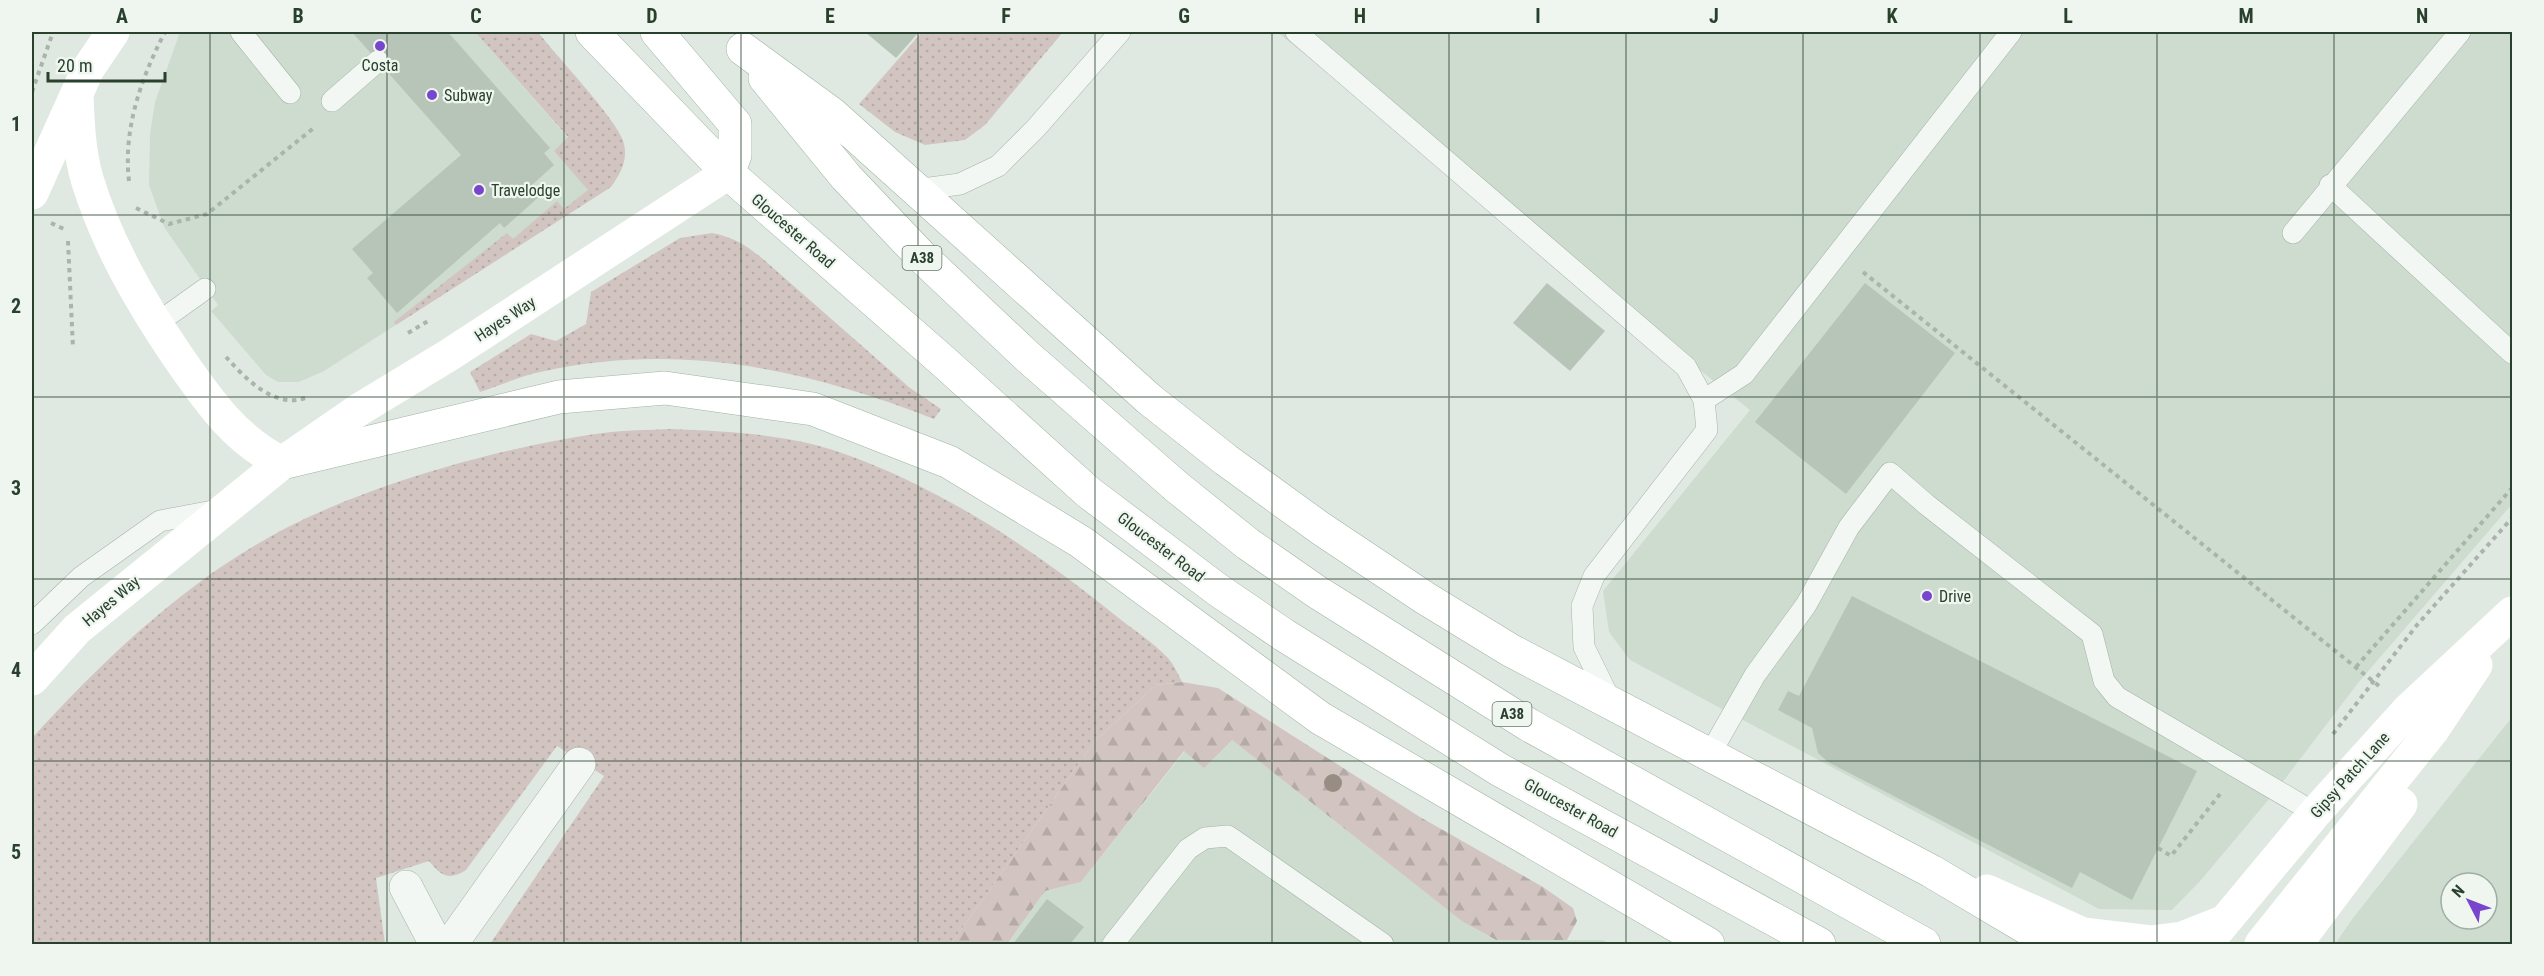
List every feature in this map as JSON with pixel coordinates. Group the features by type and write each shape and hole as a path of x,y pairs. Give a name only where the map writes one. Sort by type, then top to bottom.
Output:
{"main road":[{"path":"32,192 83,81 99,32"},
{"path":"113,32 83,81 79,138 87,178 123,270 156,324 218,415 261,452 282,463 559,397 665,388 813,409 949,462 1081,542 1320,718 1704,943"},
{"name":"Gloucester Road","path":"592,32 728,173 1088,492 1218,590 1364,686 1500,770 1819,945"},
{"path":"657,32 735,124 735,155 728,173"},
{"path":"736,40 832,114 1149,399 1226,460 1320,528 1425,598 1510,650 1931,871 2054,945"},
{"name":"A38","path":"736,40 846,177 915,250 989,321 1126,442 1248,544 1377,630 1529,725 1924,945"},
{"name":"Hayes Way","path":"32,679 77,629 282,463 360,409 449,355 728,173"},
{"path":"2296,945 2446,743 2471,703 2510,615"},
{"name":"Gipsy Patch Lane","path":"2216,932 2315,813 2408,710 2510,615"},
{"name":"Gipsy Patch Lane","path":"2261,945 2432,731 2510,615"},
{"path":"1931,871 1993,893 2083,934 2151,942 2216,932"},
{"path":"2000,914 2028,945"}],"street":[{"path":"451,945 579,764"},
{"path":"406,887 436,945"}],"lane":[{"path":"241,32 290,93"},
{"path":"915,190 960,184 998,166 1036,128 1120,32"},
{"path":"1296,32 1686,367 1704,400 1707,430 1594,576 1582,606 1584,647 1611,703"},
{"path":"1704,400 1744,374 2011,32"},
{"path":"2293,233 2330,185 2460,32"},
{"path":"332,101 378,61"},
{"path":"2330,185 2512,353"},
{"path":"156,324 205,289"},
{"path":"1710,754 1755,675 1806,605 1849,527 1890,473 1927,505 2092,634 2104,681 2117,697 2315,813"},
{"path":"32,624 81,577 160,521 227,508"},
{"path":"1113,945 1188,849 1205,838 1228,836 1383,945"}],"path":[{"path":"32,92 53,32"},
{"path":"130,187 127,164 130,125 143,81 165,32"},
{"path":"134,207 169,224 207,214 321,122"},
{"path":"68,231 74,348"},
{"path":"1862,272 2372,681"},
{"path":"2356,667 2512,488"},
{"path":"2332,735 2417,625 2512,518"},
{"path":"2158,848 2171,856 2240,770"}],"shaded area":[{"path":"180,32 475,32 611,187 324,371 299,382 278,382 266,375 211,311 218,305 164,227 149,185 150,134 155,102"},
{"path":"1277,32 2512,32 2512,504 2358,683 2275,792 2201,880 2172,910 2099,909 1630,660 1609,632 1603,591 1750,410"},
{"path":"2512,717 2512,944 2335,944 2353,918"},
{"path":"1232,740 1463,922 1495,940 1603,940 1610,944 1007,944 1045,891 1081,882 1185,751"}],"green space":[{"path":"475,32 538,32 611,120 624,144 624,162 611,187 396,325 394,322 507,233 513,239 557,201 564,209 588,190 554,151 568,137"},
{"path":"922,32 1063,32 985,125 965,140 925,145 895,132 859,104"},
{"path":"712,233 739,242 763,259 910,388 941,409 934,419 886,401 791,374 742,365 694,360 645,359 596,363 537,373 480,392 470,372 531,334 556,341 586,324 591,292 680,238"},
{"path":"671,429 735,432 800,442 842,453 915,484 985,522 1052,567 1156,646 1176,670 1182,682 1156,685 1095,741 951,944 490,944 604,776 557,746 466,870 450,876 441,873 429,861 376,878 385,944 32,944 32,738 119,649 182,596 250,548 286,528 359,496 399,482 483,457 565,439 611,432"},
{"path":"1182,682 1218,688 1420,817 1543,887 1573,908 1577,921 1567,940 1496,940 1463,922 1232,740 1204,768 1184,751 1081,882 1045,891 1007,944 951,944 1095,741 1156,685"}],"building":[{"name":"Travelodge","path":"352,32 448,32 550,148 544,153 554,165 532,185 541,195 504,228 500,223 397,313 367,278 373,273 352,249 461,155"},
{"path":"865,32 919,32 896,58"},
{"path":"1547,283 1605,331 1570,371 1513,323"},
{"path":"1865,283 1955,353 1846,494 1755,422"},
{"path":"1852,596 2197,771 2132,900 2080,872 2072,888 1828,762 1818,753 1812,728 1778,710 1788,691 1799,696"},
{"path":"1047,899 1084,927 1070,944 1013,944"}],"place":[{"name":"Costa","path":"380,46"},
{"name":"Subway","path":"432,95"},
{"name":"Travelodge","path":"479,190"},
{"name":"Drive","path":"1927,596"}]}
